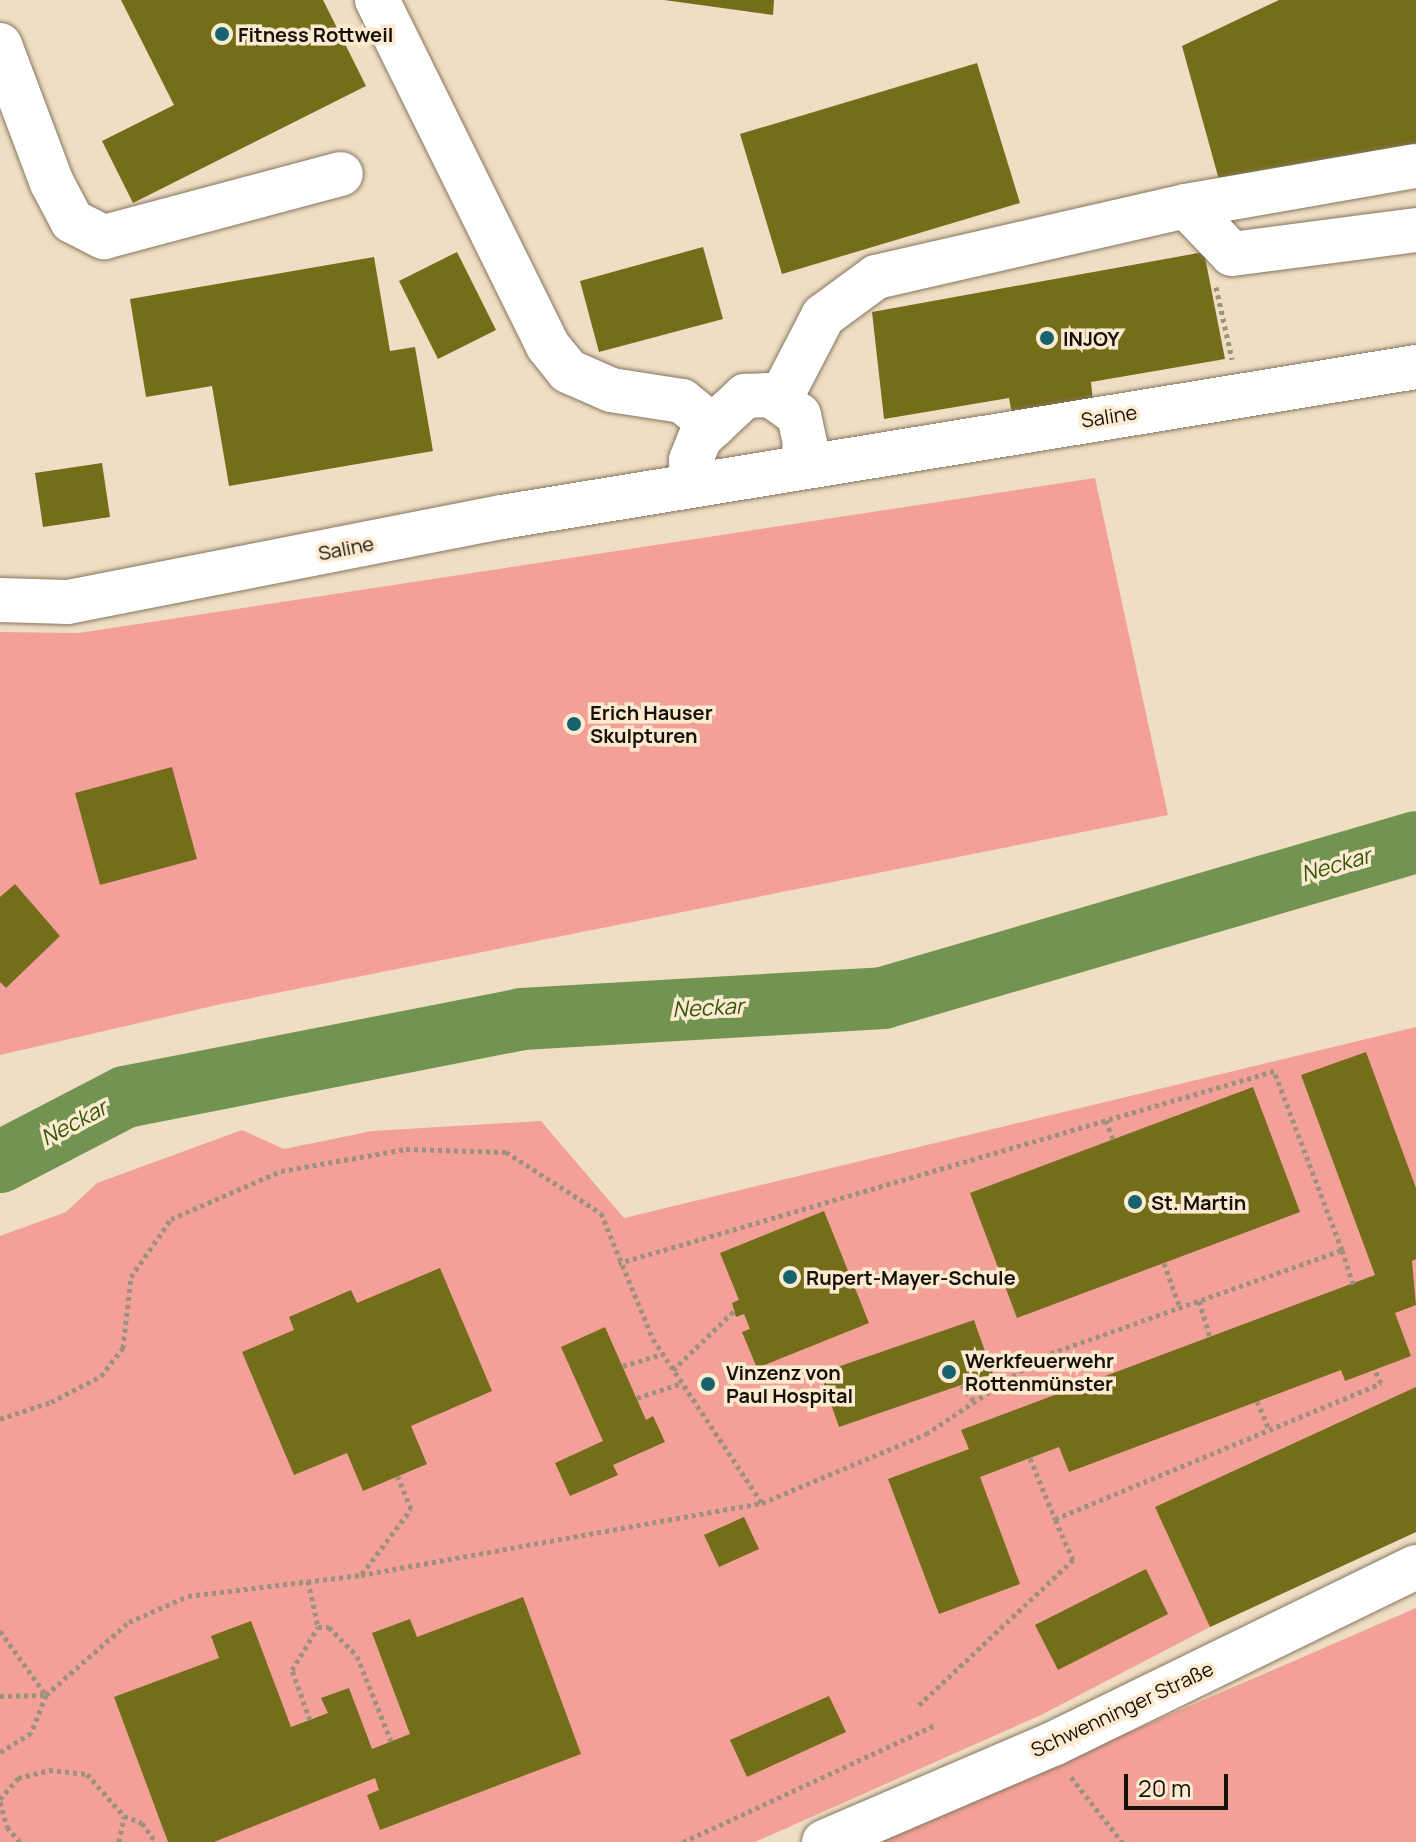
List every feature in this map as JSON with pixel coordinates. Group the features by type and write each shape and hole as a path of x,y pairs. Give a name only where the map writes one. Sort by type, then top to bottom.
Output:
{"street":[{"path":"377,0 548,346 568,371 611,390 682,401 713,426"},
{"path":"0,45 72,221 104,237 341,174"},
{"path":"779,401 823,316 876,277 1186,206 1416,166"},
{"path":"1186,206 1232,254 1416,230"},
{"name":"Saline","path":"0,600 68,602 802,465 1416,367"},
{"path":"692,485 691,460 713,426 745,396 771,395 799,415 805,444 802,465"},
{"name":"Schwenninger Straße","path":"824,1842 1053,1744 1416,1567"}],"path":[{"path":"1215,282 1238,395"},
{"path":"619,1263 1274,1071 1353,1284"},
{"path":"1106,1120 1113,1139"},
{"path":"0,1419 51,1402 101,1376 123,1348 131,1277 171,1219 281,1171 406,1149 506,1152 601,1213 619,1263 663,1354 762,1503"},
{"path":"0,1752 31,1733 46,1695 129,1622 188,1596 361,1575 762,1503 926,1434 1043,1356 1342,1250"},
{"path":"1164,1263 1180,1308"},
{"path":"1199,1301 1210,1337"},
{"path":"673,1370 735,1310"},
{"path":"623,1366 663,1354"},
{"path":"1055,1519 1381,1383 1375,1370"},
{"path":"637,1398 682,1383"},
{"path":"961,1385 975,1402"},
{"path":"1257,1401 1269,1429"},
{"path":"919,1705 1073,1560 1030,1458"},
{"path":"361,1575 411,1509 398,1477"},
{"path":"308,1581 318,1627 292,1670 310,1720"},
{"path":"318,1627 340,1633 357,1656 391,1741"},
{"path":"0,1631 46,1695"},
{"path":"0,1696 46,1695"},
{"path":"683,1842 935,1725"},
{"path":"1053,1744 1082,1796 1122,1842"},
{"path":"20,1842 7,1827 0,1800 18,1778 49,1770 87,1774 124,1816 142,1823 156,1842"},
{"path":"119,1842 124,1816"}],"shaded area":[{"name":"Erich Hauser Skulpturen","path":"1095,478 1168,815 217,1005 0,1055 0,632 79,633"},
{"name":"Vinzenz von Paul Hospital","path":"1416,1027 1416,1532 1210,1627 1041,1715 755,1842 0,1842 0,1236 66,1212 97,1183 242,1130 284,1149 372,1131 541,1121 624,1218"},
{"path":"1416,1608 1416,1842 875,1842"}],"building":[{"path":"121,0 323,0 366,86 133,203 102,141 174,105"},
{"path":"664,0 774,0 773,15"},
{"path":"1279,0 1416,0 1416,149 1221,187 1182,46"},
{"path":"977,63 1020,203 782,274 740,134"},
{"path":"703,247 723,319 599,352 580,281"},
{"path":"457,252 496,330 438,359 399,281"},
{"path":"1204,252 1225,359 1091,382 1093,402 1012,414 1009,398 884,419 872,312"},
{"path":"374,257 390,351 415,347 433,451 229,486 212,386 146,397 130,299"},
{"path":"102,463 110,517 43,527 35,473"},
{"path":"172,767 197,859 100,885 75,793"},
{"path":"15,884 60,936 6,988 0,982 0,897"},
{"path":"1366,1052 1416,1188 1416,1259 1412,1261 1416,1305 1395,1313 1411,1356 1345,1381 1341,1370 1069,1472 1059,1447 980,1477 1020,1584 939,1614 888,1479 969,1449 961,1430 1375,1275 1301,1075"},
{"name":"St. Martin","path":"1253,1087 1300,1212 1017,1318 970,1193"},
{"name":"Rupert-Mayer-Schule","path":"824,1211 869,1323 757,1368 742,1332 750,1329 744,1314 736,1317 732,1303 739,1300 720,1253"},
{"path":"440,1268 492,1391 411,1426 427,1464 363,1491 347,1453 294,1475 242,1352 294,1330 289,1317 351,1290 357,1303"},
{"path":"974,1320 993,1374 839,1427 820,1373"},
{"path":"605,1327 646,1420 653,1416 665,1442 613,1465 618,1475 570,1496 555,1463 603,1441 561,1347"},
{"path":"1416,1387 1416,1532 1210,1627 1155,1507"},
{"path":"744,1517 759,1549 719,1567 704,1535"},
{"path":"1146,1569 1168,1614 1058,1670 1035,1625"},
{"path":"523,1597 581,1754 380,1830 367,1795 379,1790 375,1778 214,1842 168,1842 114,1697 219,1658 211,1636 251,1621 291,1727 328,1713 321,1698 349,1688 372,1749 410,1734 372,1633 410,1619 417,1637"},
{"path":"829,1696 846,1732 747,1777 730,1740"}],"waterway":[{"name":"Neckar","path":"0,1162 125,1097 522,1019 883,998 1416,842"}],"place":[{"name":"Fitness Rottweil","path":"222,34"},
{"name":"INJOY","path":"1047,338"},
{"name":"Erich Hauser Skulpturen","path":"574,724"},
{"name":"St. Martin","path":"1135,1202"},
{"name":"Rupert-Mayer-Schule","path":"790,1277"},
{"name":"Werkfeuerwehr Rottenmünster","path":"949,1372"},
{"name":"Vinzenz von Paul Hospital","path":"708,1384"}]}
